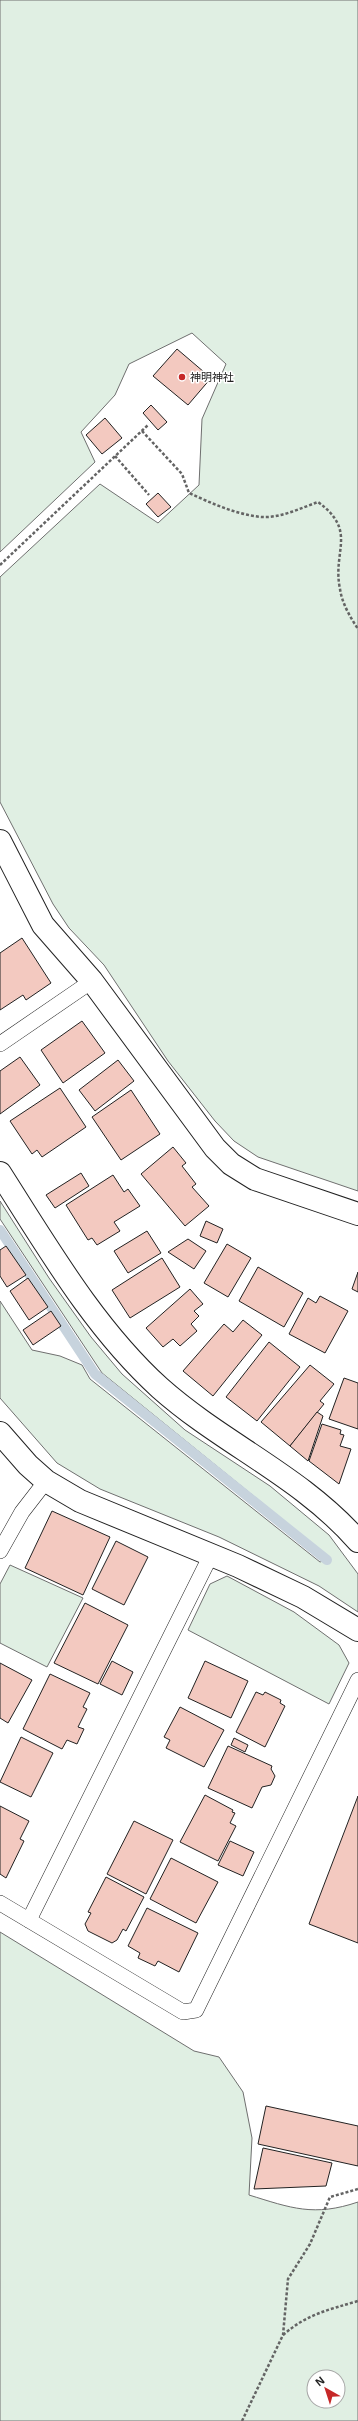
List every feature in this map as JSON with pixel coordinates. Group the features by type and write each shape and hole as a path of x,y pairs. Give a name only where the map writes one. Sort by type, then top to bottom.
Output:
{"street":[{"path":"0,841 43,925 92,981 214,1148 231,1164 255,1179 358,1214"},
{"path":"0,1173 61,1268 103,1326 135,1364 195,1416 311,1495 341,1521 358,1541"},
{"path":"0,1433 28,1465 46,1481 80,1501 211,1555 303,1597 358,1630"}],"lane":[{"path":"0,1044 92,981"},
{"path":"0,1551 22,1512 46,1481"},
{"path":"29,1920 211,1555"},
{"path":"0,1903 183,2012 196,2010 358,1680"}],"path":[{"path":"0,565 148,425"},
{"path":"142,431 182,474 189,493 211,503 262,517 283,514 318,502 333,512 343,535 339,572 340,589 349,615 358,629"},
{"path":"115,456 149,495"},
{"path":"242,2421 283,2335 288,2279 310,2244 330,2197 358,2189"},
{"path":"283,2335 299,2321 316,2313 358,2302"}],"green space":[{"path":"0,0 358,0 358,1191 258,1157 234,1141 215,1121 168,1061 104,965 69,928 53,904 0,802 0,577 100,484 158,523 199,485 202,419 226,364 192,333 129,364 115,395 81,432 95,462 0,552"},
{"path":"0,1201 49,1278 91,1337 122,1374 185,1430 270,1486 329,1535 358,1574 358,1612 319,1586 219,1537 100,1489 57,1463 0,1398 0,1301 32,1350 60,1356 82,1365 90,1379 320,1562 330,1558 102,1373 0,1219"},
{"path":"10,1565 83,1598 47,1667 0,1643 0,1584"},
{"path":"227,1576 294,1612 339,1645 349,1663 329,1704 188,1630 210,1584"},
{"path":"0,1932 194,2051 219,2057 243,2092 252,2138 249,2195 290,2207 315,2210 342,2207 358,2202 358,2421 0,2421"}],"building":[{"name":"神明神社","path":"177,349 211,378 188,405 153,376"},
{"path":"151,405 167,422 158,430 143,413"},
{"path":"105,418 122,438 102,454 86,435"},
{"path":"158,493 171,507 158,517 146,504"},
{"path":"22,938 51,983 26,1000 23,995 0,1010 0,953"},
{"path":"82,1021 105,1053 63,1083 41,1050"},
{"path":"20,1057 40,1085 0,1114 0,1071"},
{"path":"118,1060 134,1081 95,1111 79,1090"},
{"path":"60,1088 86,1127 42,1157 37,1150 32,1154 10,1121"},
{"path":"131,1090 160,1134 121,1160 92,1117"},
{"path":"173,1147 186,1163 182,1166 196,1184 192,1187 209,1206 185,1226 141,1174"},
{"path":"81,1173 89,1186 55,1208 46,1195"},
{"path":"113,1175 124,1192 128,1189 140,1206 114,1222 120,1231 97,1245 92,1238 88,1240 66,1205"},
{"path":"206,1221 223,1229 217,1243 200,1236"},
{"path":"147,1231 161,1253 128,1273 114,1251"},
{"path":"188,1239 206,1251 194,1269 168,1252"},
{"path":"227,1244 251,1258 228,1297 204,1283"},
{"path":"6,1246 26,1275 7,1287 0,1276 0,1250"},
{"path":"162,1258 180,1287 130,1318 112,1290"},
{"path":"258,1267 303,1293 284,1327 239,1301"},
{"path":"358,1272 358,1292 352,1289"},
{"path":"28,1278 48,1307 29,1320 10,1291"},
{"path":"190,1289 203,1304 194,1311 199,1316 191,1324 197,1331 180,1346 173,1339 163,1347 146,1328"},
{"path":"320,1296 348,1311 325,1353 289,1334 308,1298 316,1303"},
{"path":"51,1311 61,1326 33,1345 23,1330"},
{"path":"243,1320 262,1335 213,1396 183,1371 224,1324 233,1332"},
{"path":"269,1342 300,1367 257,1421 226,1397"},
{"path":"310,1365 334,1384 320,1401 324,1404 290,1446 261,1422"},
{"path":"344,1378 358,1383 358,1429 329,1419"},
{"path":"317,1412 323,1416 308,1461 290,1446"},
{"path":"322,1424 341,1430 340,1434 344,1435 340,1446 351,1449 339,1484 309,1461"},
{"path":"52,1511 110,1537 83,1595 25,1568"},
{"path":"116,1541 148,1557 124,1605 92,1589"},
{"path":"85,1603 128,1625 98,1684 54,1663"},
{"path":"112,1661 133,1672 122,1695 100,1684"},
{"path":"205,1661 248,1681 231,1718 188,1698"},
{"path":"0,1663 32,1680 8,1723 0,1718"},
{"path":"50,1674 90,1693 83,1707 87,1709 78,1727 84,1729 77,1744 67,1740 62,1749 23,1729"},
{"path":"256,1692 263,1695 265,1692 281,1700 280,1703 285,1706 265,1747 236,1732"},
{"path":"180,1707 224,1730 204,1767 166,1748 170,1740 164,1737"},
{"path":"21,1737 53,1753 31,1797 0,1782"},
{"path":"234,1738 248,1745 245,1752 231,1745"},
{"path":"228,1746 272,1766 271,1769 275,1776 271,1785 262,1787 252,1808 208,1788"},
{"path":"205,1795 233,1810 232,1812 235,1813 230,1823 236,1826 218,1861 180,1842"},
{"path":"358,1796 358,1943 309,1924"},
{"path":"0,1806 29,1821 20,1839 24,1841 6,1878 0,1874"},
{"path":"134,1821 173,1840 146,1894 107,1874"},
{"path":"230,1841 254,1852 243,1876 218,1865"},
{"path":"171,1858 218,1882 196,1923 150,1899"},
{"path":"106,1877 144,1897 126,1931 123,1929 117,1940 112,1943 88,1931 85,1924 91,1913 88,1912"},
{"path":"147,1908 198,1933 179,1972 158,1961 155,1966 138,1958 140,1953 128,1946"},
{"path":"266,2106 358,2126 358,2166 258,2144"},
{"path":"263,2148 332,2163 326,2186 254,2189"}],"waterway":[{"path":"0,1230 95,1374 327,1560"}],"place":[{"name":"神明神社","path":"182,377"}]}
